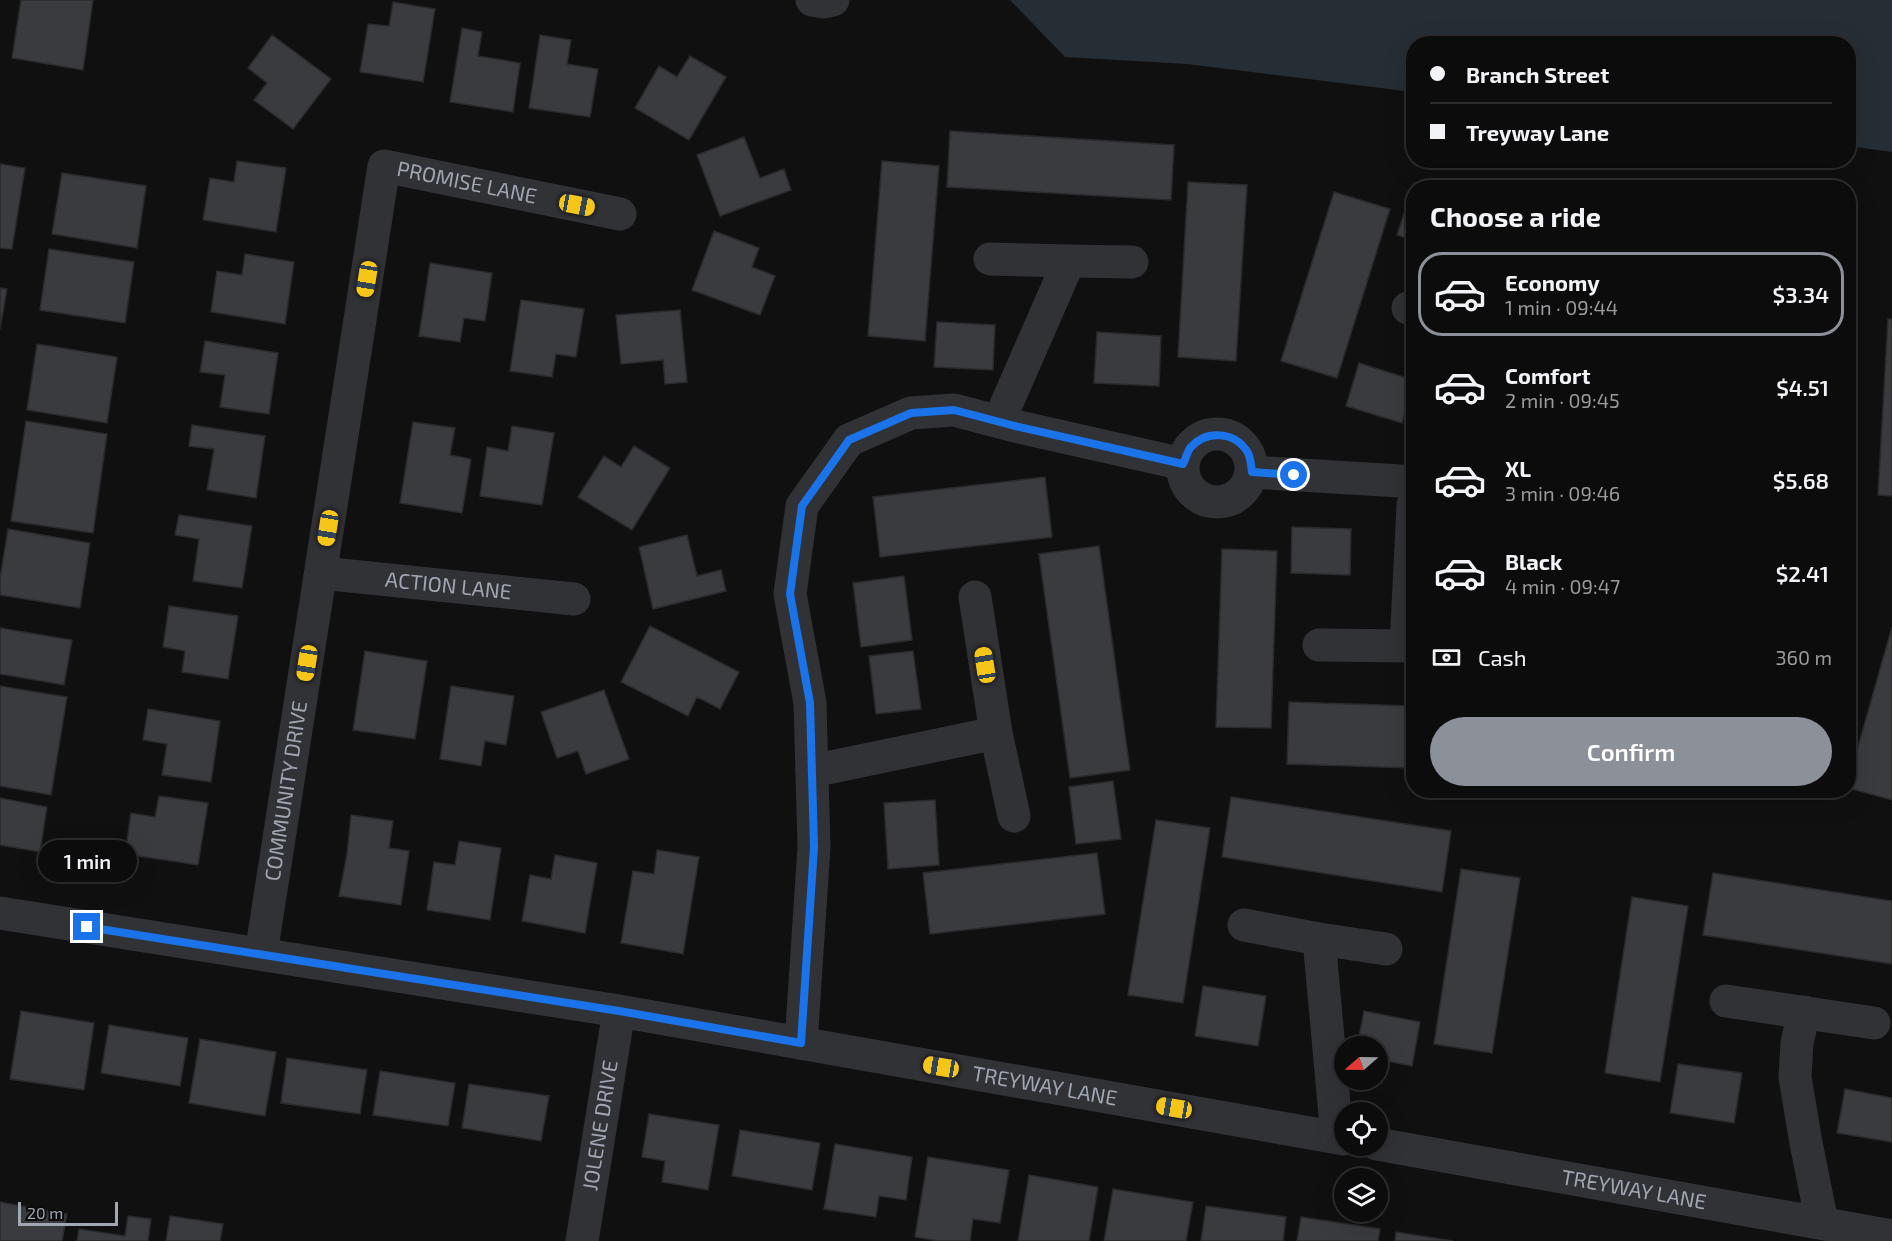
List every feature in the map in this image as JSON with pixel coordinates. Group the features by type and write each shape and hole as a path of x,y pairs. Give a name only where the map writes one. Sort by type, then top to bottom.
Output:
{"street":[{"path":"812,0 824,2 833,0"},
{"name":"PROMISE LANE","path":"384,166 620,214"},
{"name":"COMMUNITY DRIVE","path":"261,954 384,166"},
{"path":"990,259 1132,262"},
{"path":"999,421 1069,261"},
{"path":"801,1043 814,847 810,703 790,594 802,506 849,440 911,413 954,410 1183,464"},
{"path":"1221,434 1238,441 1249,455 1252,472 1245,489 1231,500 1213,503 1197,496 1186,482 1183,464 1190,448 1204,436 1221,434"},
{"path":"1252,472 1406,482"},
{"name":"ACTION LANE","path":"321,573 574,599"},
{"path":"975,597 996,733 1014,816"},
{"path":"1319,645 1406,646"},
{"path":"812,771 996,733"},
{"name":"TREYWAY LANE","path":"0,913 619,1011 1334,1137"},
{"path":"1244,925 1386,949"},
{"path":"1319,939 1336,1102"},
{"path":"1726,1001 1874,1023"},
{"name":"JOLENE DRIVE","path":"582,1241 619,1011"},
{"path":"1804,1012 1797,1043 1795,1077 1822,1223"},
{"name":"TREYWAY LANE","path":"1388,1146 1892,1236"}],"shaded area":[{"path":"1010,0 1892,0 1892,152 1856,147 1856,36 1406,36 1406,91 1187,64 1065,57"}],"building":[{"path":"21,0 93,0 83,70 12,58"},
{"path":"393,2 435,9 423,82 360,72 368,24 389,26"},
{"path":"462,28 482,32 478,56 520,63 513,112 450,102"},
{"path":"272,35 331,79 293,129 254,100 267,83 248,68"},
{"path":"540,35 571,40 567,64 598,69 590,117 529,108"},
{"path":"690,56 726,77 689,140 635,108 659,66 677,77"},
{"path":"950,131 1174,145 1171,200 947,187"},
{"path":"744,137 760,178 784,169 791,190 720,216 697,155"},
{"path":"237,161 286,168 276,232 203,220 210,178 234,182"},
{"path":"882,161 939,166 925,341 868,336"},
{"path":"0,164 25,168 12,249 0,248"},
{"path":"62,173 146,186 137,248 52,234"},
{"path":"1188,182 1247,185 1236,361 1178,357"},
{"path":"1334,192 1390,209 1337,378 1281,361"},
{"path":"1406,207 1406,238 1397,235"},
{"path":"714,231 759,248 752,267 775,276 760,315 692,290"},
{"path":"49,249 134,262 125,323 40,310"},
{"path":"245,254 294,262 285,324 211,312 217,271 242,275"},
{"path":"430,263 492,273 485,321 464,318 460,342 419,336"},
{"path":"0,288 7,289 0,329"},
{"path":"521,300 584,309 576,357 556,354 552,377 510,371"},
{"path":"680,310 687,382 665,384 663,360 621,364 616,315"},
{"path":"1888,319 1892,319 1892,496 1878,495"},
{"path":"937,322 995,325 993,370 934,367"},
{"path":"1097,332 1161,336 1159,386 1094,383"},
{"path":"205,341 278,353 269,414 220,407 225,375 200,372"},
{"path":"37,344 117,357 107,423 27,410"},
{"path":"1359,363 1406,378 1406,407 1402,423 1346,406"},
{"path":"26,421 107,434 93,533 11,521"},
{"path":"413,422 455,428 450,455 471,459 462,513 400,503"},
{"path":"192,425 265,436 256,498 207,490 214,449 189,446"},
{"path":"512,426 554,433 542,505 480,496 487,447 508,451"},
{"path":"634,446 670,468 632,530 578,497 604,456 621,467"},
{"path":"1045,477 1052,537 880,557 873,497"},
{"path":"179,515 252,526 242,588 193,581 199,539 175,535"},
{"path":"1292,527 1351,529 1350,575 1291,573"},
{"path":"8,529 90,543 80,608 0,595 0,579"},
{"path":"687,535 697,576 721,570 726,591 653,609 639,547"},
{"path":"1099,546 1130,770 1070,778 1039,554"},
{"path":"1222,549 1277,551 1271,728 1216,727"},
{"path":"904,576 912,640 861,647 853,583"},
{"path":"169,606 238,616 228,679 182,672 185,651 163,647"},
{"path":"650,626 739,672 720,709 697,697 688,716 621,682"},
{"path":"1892,627 1892,800 1856,790 1856,754"},
{"path":"0,628 72,640 64,685 0,674"},
{"path":"365,651 427,661 415,739 353,730"},
{"path":"913,651 921,709 876,714 869,656"},
{"path":"0,686 67,697 51,795 0,786"},
{"path":"451,686 514,696 506,745 485,741 481,766 440,759"},
{"path":"604,690 629,759 586,774 578,751 557,758 541,712"},
{"path":"1289,702 1406,706 1406,768 1287,764"},
{"path":"148,709 220,721 211,782 162,775 167,744 143,740"},
{"path":"1113,781 1121,839 1076,844 1069,787"},
{"path":"159,796 208,803 198,865 125,854 131,813 155,817"},
{"path":"1231,797 1451,831 1442,892 1222,857"},
{"path":"0,798 47,807 40,852 0,845"},
{"path":"935,800 939,865 888,869 884,803"},
{"path":"351,815 393,821 389,848 409,851 401,905 339,896"},
{"path":"1156,820 1210,828 1183,1003 1128,995"},
{"path":"459,841 501,848 490,920 427,910 434,862 455,865"},
{"path":"657,850 699,857 683,954 621,943 633,871 654,874"},
{"path":"1097,853 1105,914 930,934 923,873"},
{"path":"555,855 597,863 585,933 522,921 530,875 551,879"},
{"path":"1461,869 1520,878 1492,1053 1434,1044"},
{"path":"1713,873 1892,901 1892,964 1703,935"},
{"path":"1632,897 1688,906 1660,1082 1605,1073"},
{"path":"1203,986 1266,996 1258,1046 1195,1036"},
{"path":"21,1011 94,1023 84,1090 10,1079"},
{"path":"1364,1011 1420,1022 1412,1066 1388,1061 1388,1036 1359,1036"},
{"path":"109,1025 188,1038 180,1086 101,1073"},
{"path":"200,1039 276,1052 265,1116 189,1103"},
{"path":"287,1058 367,1070 360,1114 281,1103"},
{"path":"1678,1064 1742,1073 1734,1123 1670,1113"},
{"path":"380,1071 455,1083 448,1126 373,1115"},
{"path":"469,1084 549,1096 541,1141 462,1128"},
{"path":"1845,1089 1892,1098 1892,1142 1837,1133"},
{"path":"649,1114 719,1125 708,1190 662,1182 665,1161 642,1157"},
{"path":"740,1130 820,1143 812,1190 732,1176"},
{"path":"835,1144 912,1157 906,1200 879,1196 876,1217 824,1209"},
{"path":"928,1157 1009,1170 1000,1223 973,1219 970,1241 940,1241 915,1237"},
{"path":"1029,1175 1098,1187 1089,1241 1018,1241"},
{"path":"1113,1189 1193,1202 1186,1241 1104,1241"},
{"path":"0,1202 67,1214 62,1241 0,1241"},
{"path":"1206,1206 1286,1217 1283,1241 1201,1241"},
{"path":"128,1216 151,1219 148,1241 77,1241 79,1229 125,1236"},
{"path":"170,1216 223,1224 220,1241 166,1241"},
{"path":"1301,1217 1380,1229 1378,1241 1297,1241"},
{"path":"1396,1232 1453,1241 1395,1241"}],"route":[{"path":"87,927 619,1011 801,1043 814,847 810,703 790,594 802,506 849,440 911,413 954,410 1183,464 1190,448 1204,436 1221,434 1238,441 1249,455 1252,472 1294,475"}]}
